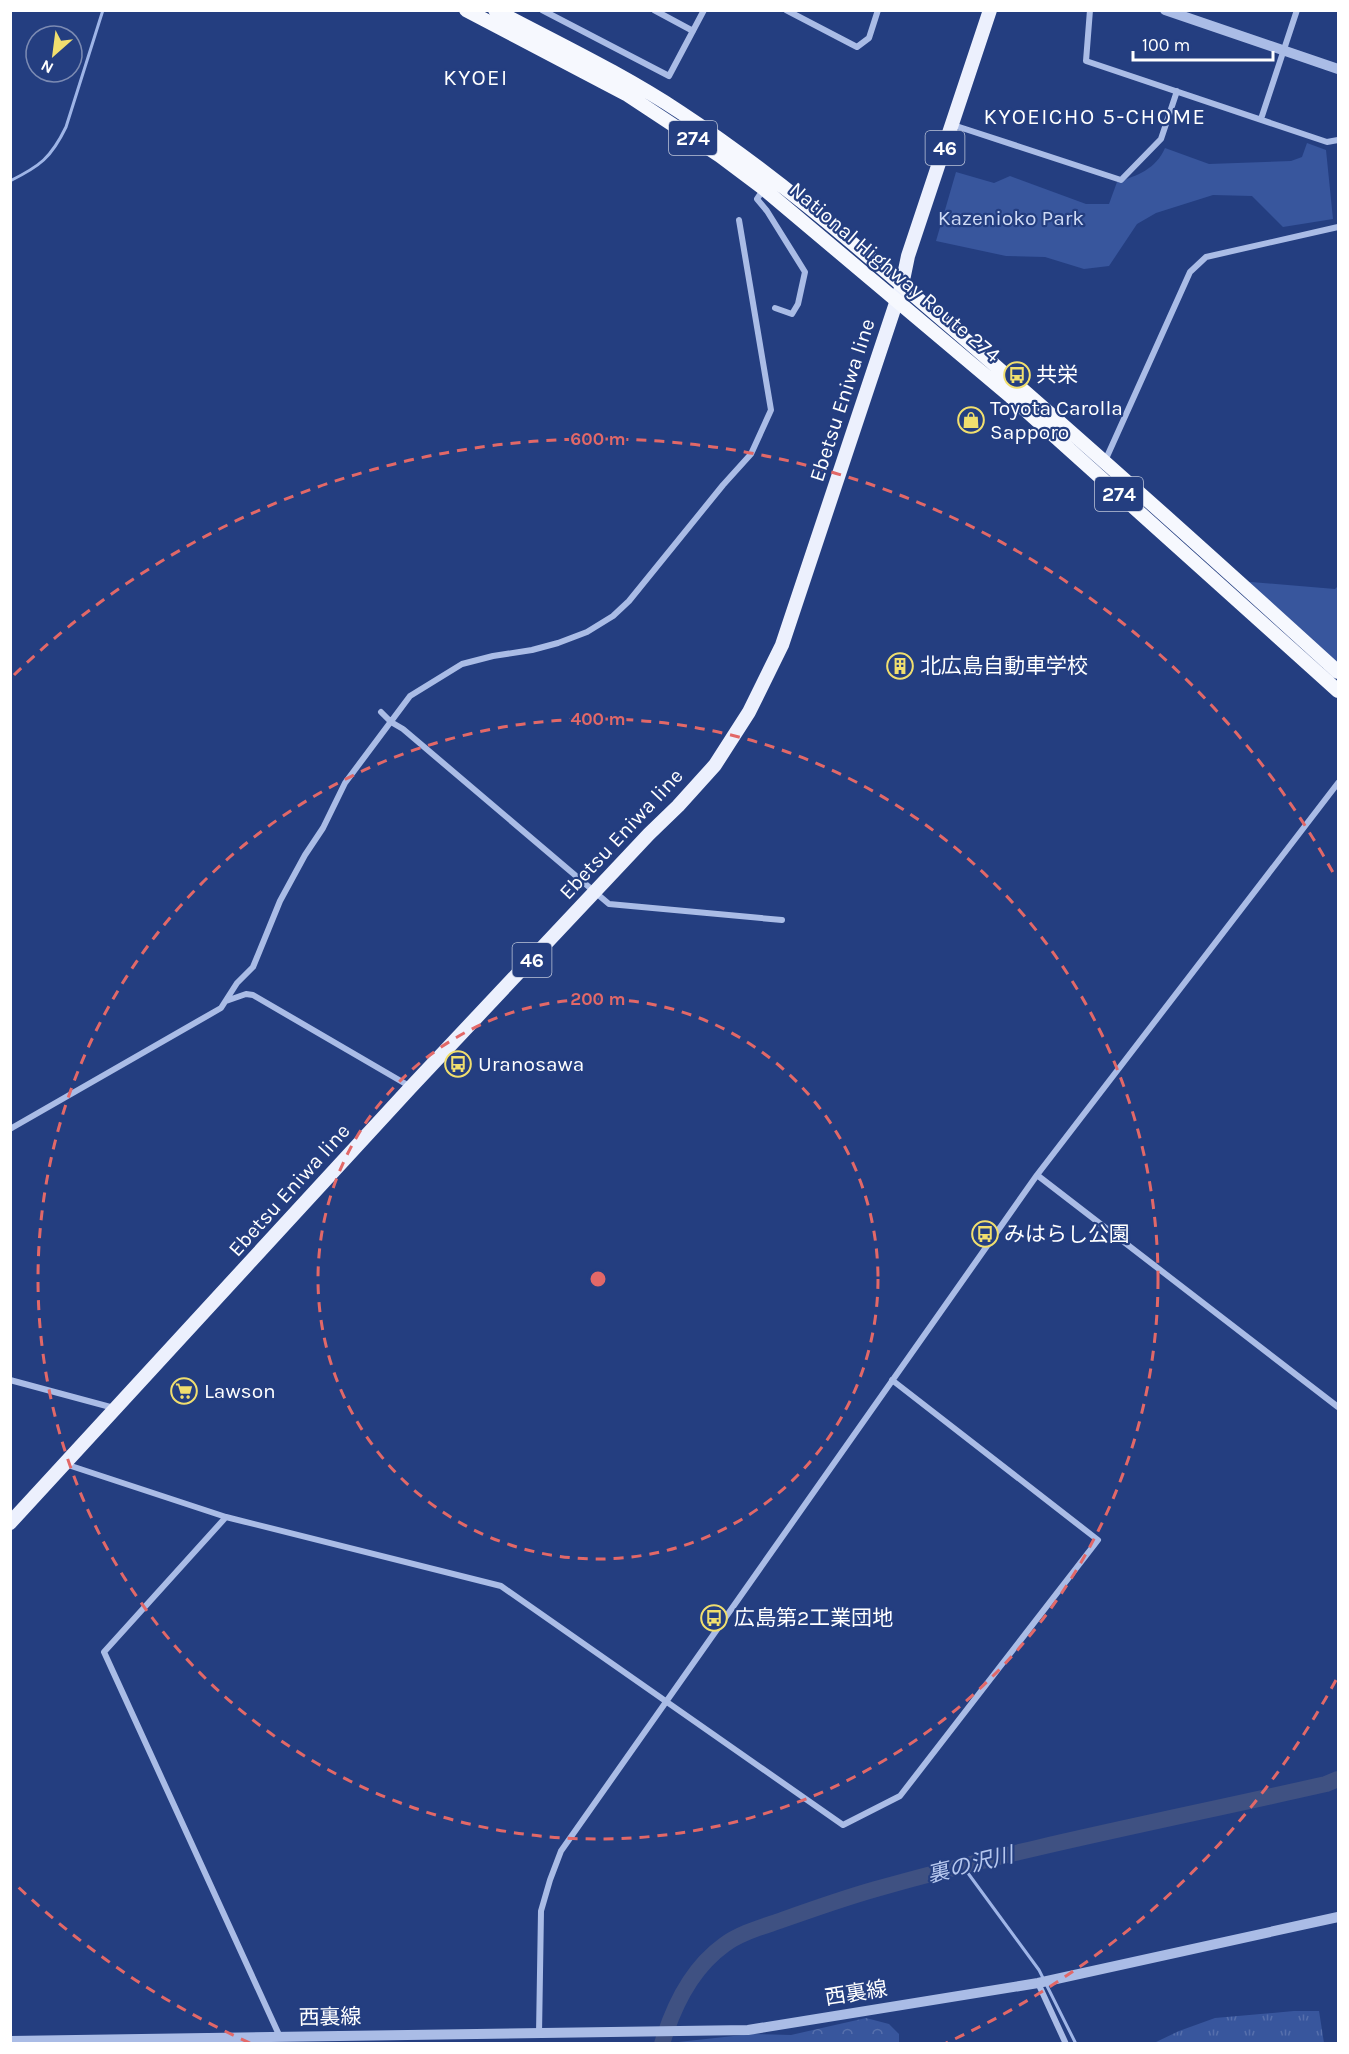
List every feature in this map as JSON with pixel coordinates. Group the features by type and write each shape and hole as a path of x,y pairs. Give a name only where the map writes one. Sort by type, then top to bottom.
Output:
{"highway":[{"name":"National Highway Route 274","path":"465,10 626,94 720,156 764,189 1011,397 1101,468 1338,672"},
{"name":"National Highway Route 274","path":"495,10 630,81 681,112 765,173 902,285 1338,691"}],"main road":[{"name":"Ebetsu Eniwa line","path":"10,1523 411,1087 678,806 715,765 750,712 782,645 897,302 908,256 990,10"}],"street":[{"path":"542,10 669,76 704,10"},
{"path":"654,10 693,31"},
{"path":"786,10 856,47 869,38 878,10"},
{"path":"1090,10 1086,60 1327,142 1338,140"},
{"path":"1165,10 1338,69"},
{"path":"1261,119 1297,10"},
{"path":"952,124 1121,180 1161,139 1177,91"},
{"path":"764,189 757,199 805,272 798,304 792,314 775,308"},
{"path":"10,1129 221,1008 237,983 253,967 280,901 304,855 323,828 345,783 411,696 462,664 558,644 587,632 613,616 629,601 723,485 752,454 771,410 739,220"},
{"path":"1101,468 1190,272 1206,257 1338,227"},
{"path":"381,712 609,904 782,920"},
{"path":"539,2034 541,1911 561,1851 1037,1175 1338,783"},
{"path":"225,1001 246,994 254,995 411,1087"},
{"path":"1037,1175 1338,1407"},
{"path":"10,1380 117,1409"},
{"path":"65,1464 226,1517 501,1586 843,1825 900,1796 1098,1540 892,1380"},
{"path":"226,1517 104,1652 280,2037"},
{"name":"西裏線","path":"10,2041 748,2030 1038,1983 1338,1917"},
{"path":"1038,1983 1066,2043"}],"green space":[{"name":"Kazenioko Park","path":"1307,143 1326,150 1333,219 1283,227 1252,196 1213,195 1156,213 1137,224 1109,266 1084,269 1045,257 1006,256 936,241 956,172 994,183 1010,176 1086,204 1109,204 1117,182 1139,174 1151,166 1165,148 1209,164 1291,161 1302,157"},
{"path":"1239,581 1335,589 1338,586 1338,672"},
{"path":"1319,2011 1324,2043 1154,2043 1215,2018"},
{"path":"866,2018 889,2024 899,2034 899,2044 660,2044 752,2034 791,2035"}],"waterway":[{"path":"10,181 44,160 61,138 103,10"},
{"name":"裏の沢川","path":"662,2044 678,2002 702,1965 724,1945 752,1931 852,1896 932,1874 1044,1846 1326,1784 1338,1779"},
{"path":"962,1865 1039,1970 1076,2044"}],"place":[{"name":"共栄","path":"1017,375"},
{"name":"Toyota Carolla Sapporo","path":"971,420"},
{"name":"北広島自動車学校","path":"900,666"},
{"name":"Uranosawa","path":"458,1064"},
{"name":"みはらし公園","path":"985,1234"},
{"name":"Lawson","path":"184,1391"},
{"name":"広島第2工業団地","path":"714,1618"}],"district":[{"name":"KYOEI","path":"476,77"},
{"name":"KYOEICHO 5-CHOME","path":"1095,116"}]}
